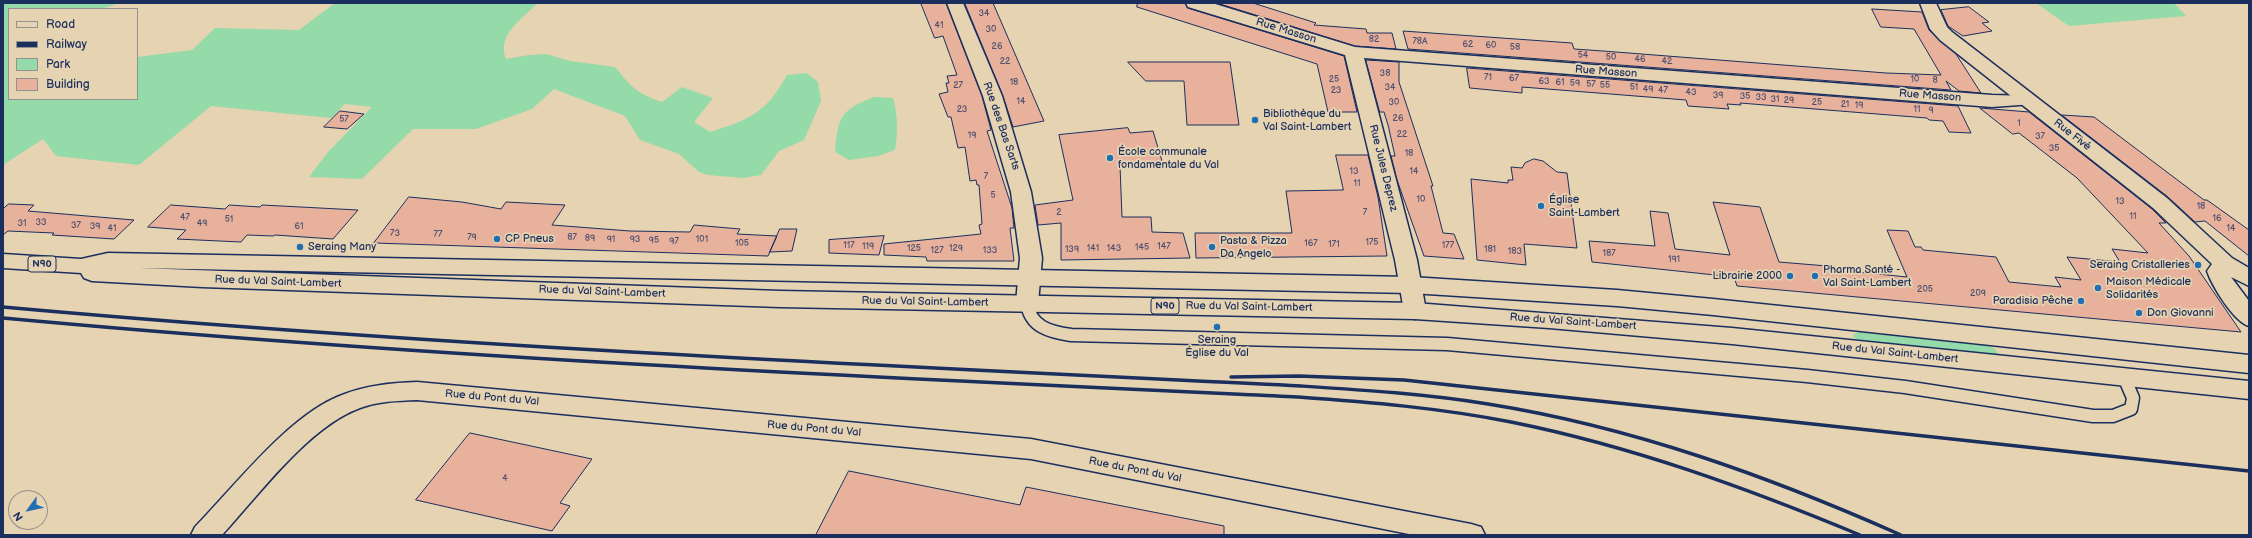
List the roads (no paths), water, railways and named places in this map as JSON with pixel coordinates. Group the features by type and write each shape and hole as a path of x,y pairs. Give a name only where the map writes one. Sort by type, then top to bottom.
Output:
{"main road":[{"name":"Rue des Bas Sarts","path":"955,3 1014,161 1031,257 1027,303"},
{"name":"Rue Masson","path":"1194,3 1354,52 1985,100 2026,100"},
{"name":"Rue Fivé","path":"1928,3 1939,29 1946,36 2026,100 2160,203 2190,229 2224,263 2249,278"},
{"name":"Rue Jules Deprez","path":"1354,52 1416,311"},
{"name":"Rue du Val Saint-Lambert","path":"3,261 81,266 108,260 1411,285 1594,297 1713,307 2249,364"},
{"path":"2224,263 2218,271 2221,280 2249,318"},
{"name":"Rue du Val Saint-Lambert","path":"81,266 94,274 194,279 780,299 1416,311 1541,319 1732,336 2249,390"},
{"name":"Rue du Pont du Val","path":"205,535 301,433 326,413 357,398 389,390 417,391 1032,450 1471,535"}],"lane":[{"path":"1027,303 1027,310 1031,318 1039,327 1051,332 1071,336 1447,344 1807,376 1905,387 2080,415 2106,417 2122,415 2131,409 2133,398 2124,377"}],"railway":[{"path":"3,307 165,321 489,344 1301,386 1418,395 1488,404 1542,414 1647,440 1699,456 1801,493 1901,535"},
{"path":"3,318 165,332 488,355 812,374 1298,397 1404,406 1511,422 1600,443 1732,485 1860,535"},
{"path":"1231,377 1299,376 1404,380 2249,471"}],"place":[{"name":"Bibliothèque du Val Saint-Lambert","path":"1255,120"},
{"name":"École communale fondamentale du Val","path":"1110,158"},
{"name":"Église Saint-Lambert","path":"1541,206"},
{"name":"CP Pneus","path":"497,239"},
{"name":"Seraing Many","path":"300,247"},
{"name":"Pasta & Pizza Da Angelo","path":"1212,247"},
{"name":"Seraing Cristalleries","path":"2198,265"},
{"name":"Librairie 2000","path":"1790,276"},
{"name":"Pharma Santé - Val Saint-Lambert","path":"1815,276"},
{"name":"Maison Médicale Solidarités","path":"2098,288"},
{"name":"Paradisia Pêche","path":"2081,301"},
{"name":"Don Giovanni","path":"2139,313"},
{"name":"Seraing Église du Val","path":"1217,327"}]}
